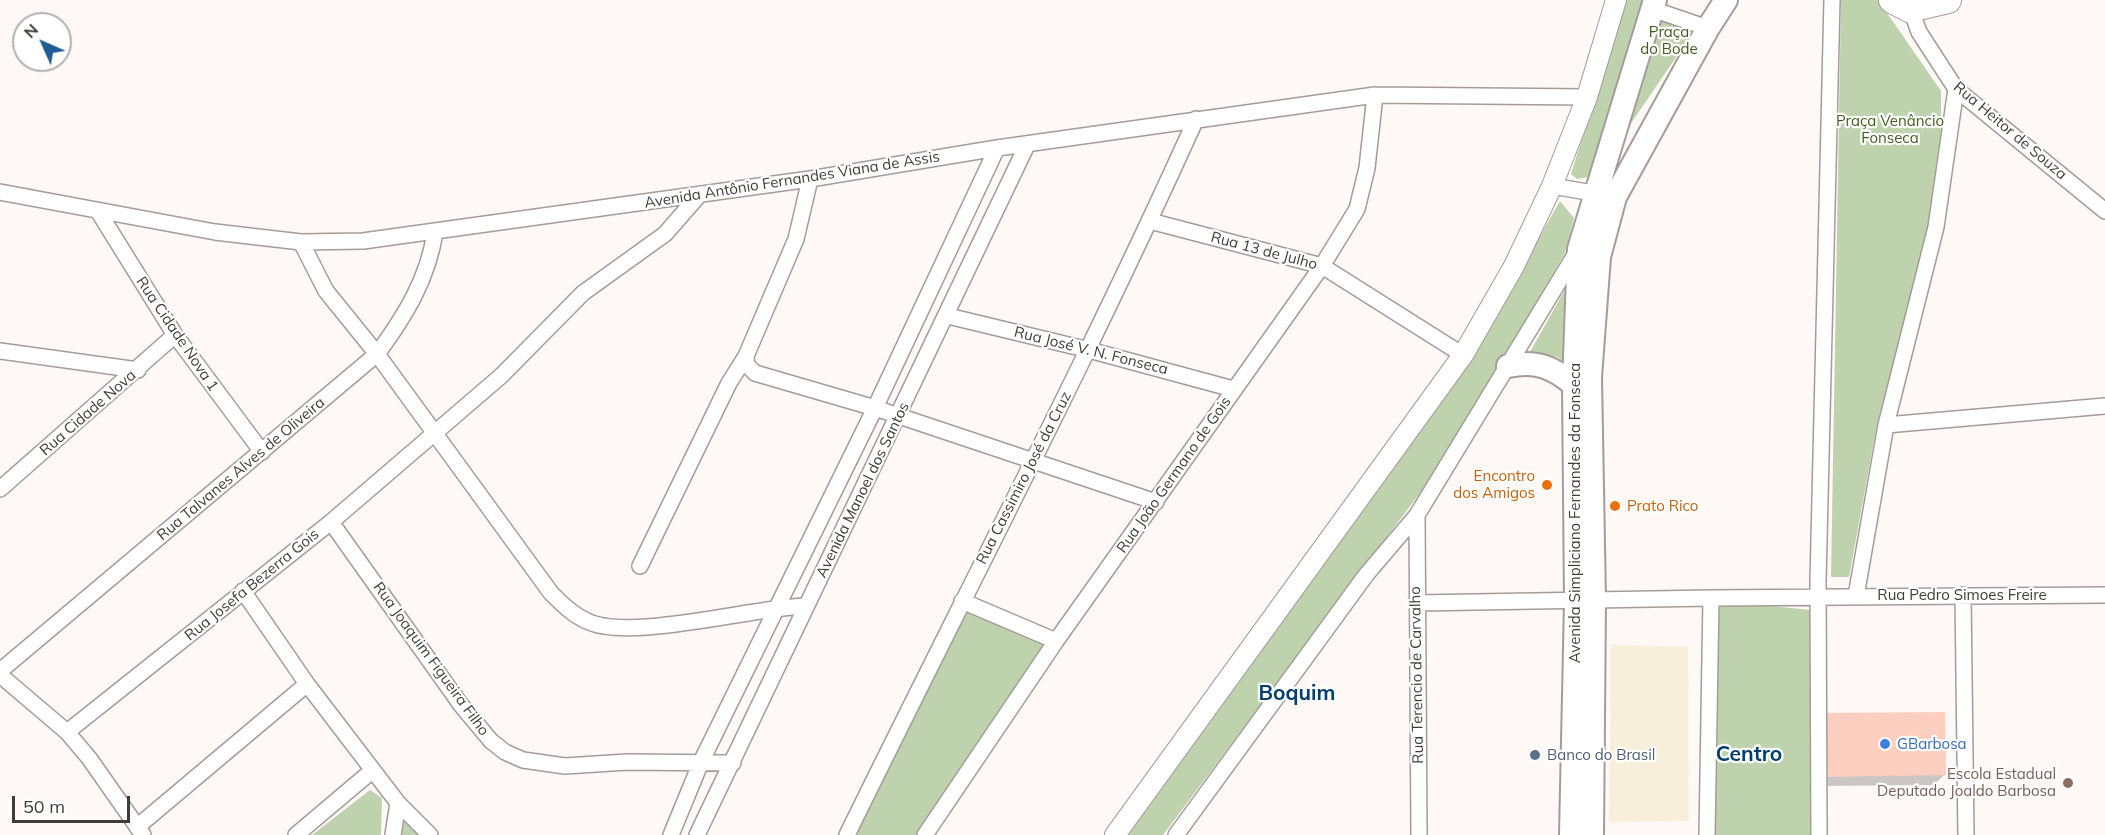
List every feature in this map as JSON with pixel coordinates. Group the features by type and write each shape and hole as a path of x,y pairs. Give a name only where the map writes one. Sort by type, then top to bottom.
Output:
{"main road":[{"path":"1605,195 1726,0"},
{"path":"1903,3 1948,0"},
{"path":"1605,195 1654,4"},
{"name":"Avenida Simpliciano Fernandes da Fonseca","path":"1592,835 1585,602 1574,385 1580,249 1605,195"},
{"name":"Avenida Simpliciano Fernandes da Fonseca","path":"1571,835 1585,602 1590,376 1605,195"},
{"path":"1508,366 1525,363 1544,365 1560,373 1574,385"}],"street":[{"path":"1115,835 1463,355 1514,266 1552,186 1587,97 1616,0"},
{"path":"1820,835 1818,599 1832,0"},
{"name":"Rua Heitor de Souza","path":"1903,3 1956,90 2105,211"},
{"path":"1654,4 1708,28"},
{"path":"1856,596 1886,424 1936,227 1956,90"},
{"name":"Avenida Antônio Fernandes Viana de Assis","path":"0,192 215,232 301,242 363,241 810,179 997,148 1375,95 1587,97"},
{"name":"Rua João Germano de Gois","path":"925,835 1056,641 1322,266 1358,209 1367,168 1375,95"},
{"name":"Rua Cassimiro José da Cruz","path":"847,835 1089,350 1196,119"},
{"name":"Avenida Manoel dos Santos","path":"697,835 948,316 1027,145"},
{"name":"Avenida Manoel dos Santos","path":"670,835 701,762 875,408 997,148"},
{"path":"640,566 729,383 746,356 796,239 810,179"},
{"path":"1552,186 1605,195"},
{"name":"Rua Josefa Bezerra Gois","path":"67,732 331,522 501,376 583,293 665,234 700,194"},
{"name":"Rua Cidade Nova 1","path":"98,211 175,335 262,452"},
{"name":"Rua 13 de Julho","path":"1150,221 1322,266 1463,355"},
{"name":"Rua Talvanes Alves de Oliveira","path":"0,673 377,354 415,297 432,257 435,232"},
{"path":"301,242 326,291 377,354 551,593 568,609 589,622 608,627 670,624 779,606 806,606"},
{"path":"1176,835 1366,575 1417,515 1561,275 1580,249"},
{"name":"Rua José V. N. Fonseca","path":"948,316 1089,350 1233,389"},
{"name":"Rua Cidade Nova","path":"3,482 138,370 175,335"},
{"path":"0,351 138,370"},
{"path":"746,356 747,365 755,373 900,416 1156,502"},
{"path":"1886,424 2105,406"},
{"name":"Rua Terencio de Carvalho","path":"1417,515 1419,835"},
{"name":"Rua Joaquim Figueira Filho","path":"331,522 461,705 491,741 505,752 523,760 546,765 733,763"},
{"path":"243,591 307,684 398,803 430,835"},
{"name":"Rua Pedro Simoes Freire","path":"1416,603 1585,602 1710,598 1818,599 1856,596 2105,595"},
{"path":"1963,596 1966,835"},
{"path":"1707,835 1710,598"},
{"path":"962,601 1056,641"},
{"path":"0,673 67,732 89,758 140,831 307,684"},
{"path":"296,835 374,770"},
{"path":"393,835 398,803"}],"shaded area":[{"path":"1611,645 1688,647 1689,821 1609,822"}],"green space":[{"path":"1625,0 1644,0 1589,177 1577,179 1571,174"},
{"name":"Praça Venâncio Fonseca","path":"1841,0 1878,0 1941,91 1941,131 1925,244 1877,424 1849,577 1831,577"},
{"name":"Praça do Bode","path":"1660,18 1692,34 1623,135"},
{"path":"1560,201 1574,218 1565,253 1453,446 1163,835 1126,835 1475,350"},
{"path":"1567,286 1568,365 1557,357 1530,352"},
{"path":"1705,604 1753,604 1810,610 1811,696 1818,835 1704,835"},
{"path":"964,611 1053,644 921,835 848,835"},
{"path":"370,790 382,798 381,835 312,835"},
{"path":"404,819 438,835 400,835"}],"building":[{"name":"GBarbosa","path":"1945,712 1946,775 1824,777 1824,713"}],"place":[{"name":"Encontro dos Amigos","path":"1547,485"},
{"name":"Prato Rico","path":"1615,506"},
{"name":"GBarbosa","path":"1885,744"},
{"name":"Banco do Brasil","path":"1535,755"},
{"name":"Escola Estadual Deputado Joaldo Barbosa","path":"2068,783"}],"district":[{"name":"Boquim","path":"1297,694"},
{"name":"Centro","path":"1749,755"}]}
